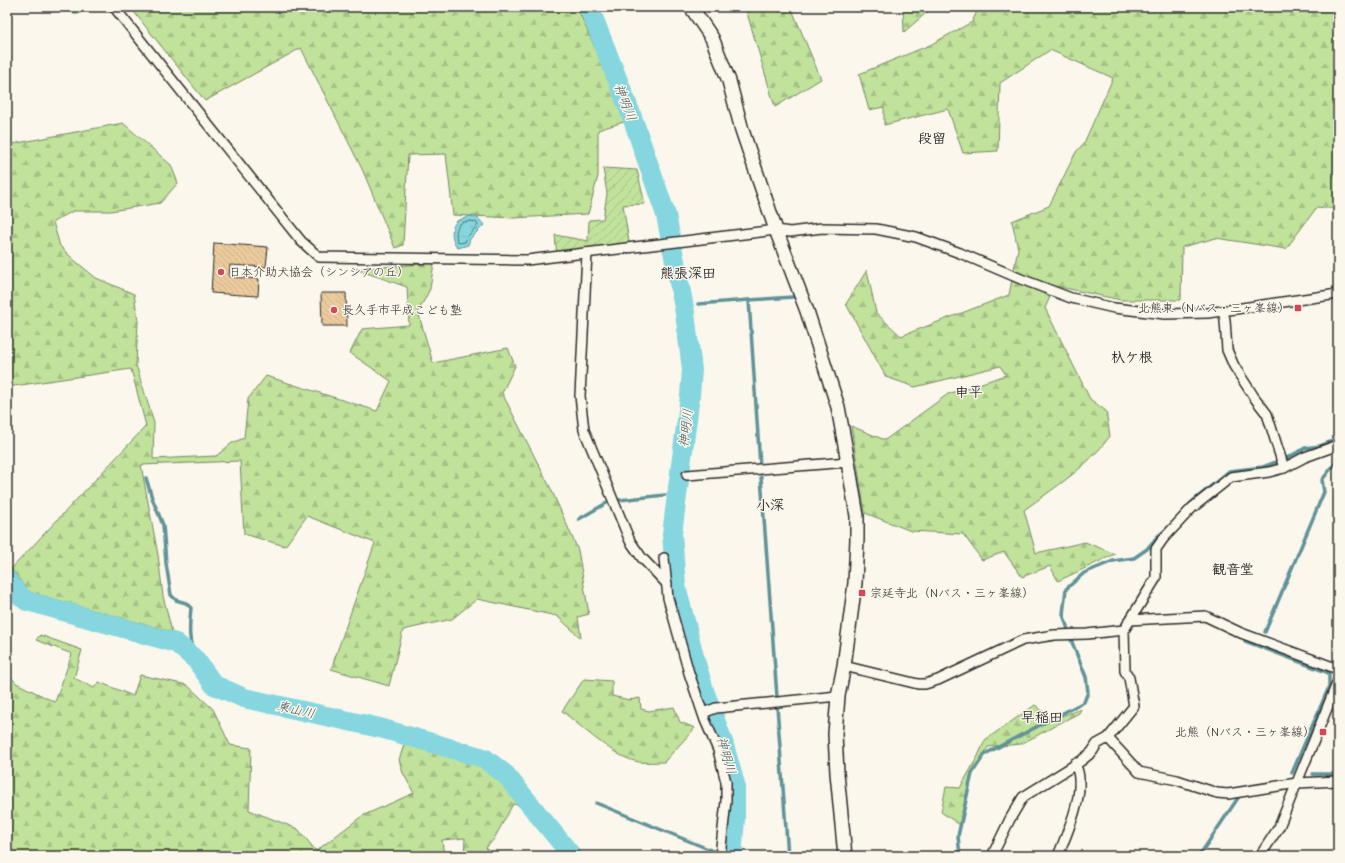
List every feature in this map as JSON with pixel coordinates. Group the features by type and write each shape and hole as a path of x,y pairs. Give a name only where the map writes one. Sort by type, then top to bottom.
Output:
{"street":[{"path":"114,7 301,241 319,257 527,260 776,230 790,232 822,228 876,229 916,237 960,253 1071,298 1114,308 1165,314 1208,313 1338,294"},
{"path":"691,7 712,38 729,81 742,130 776,230 807,311 838,407 848,462 857,516 857,539 854,583 844,666 838,696 835,734 845,856"},
{"path":"587,253 580,396 584,430 630,541 642,558 667,584"},
{"path":"1223,311 1227,350 1234,366 1267,414 1284,468"},
{"path":"992,856 1010,819 1023,797 1092,752 1097,744 1108,738 1134,706 1129,678 1125,671 1124,630 1156,578 1156,549 1163,539 1192,508 1231,477 1269,472 1284,468 1305,457 1338,444"},
{"path":"687,475 848,462"},
{"path":"664,558 668,598 689,673 704,712 705,720 718,750 726,782 726,801 720,856"},
{"path":"1129,620 1205,616 1241,633 1338,670"},
{"path":"844,666 918,684 925,684 938,680 1023,640 1054,635 1087,634 1124,630"},
{"path":"1260,856 1279,827 1338,681"},
{"path":"704,712 716,708 838,696"},
{"path":"1108,738 1139,772 1177,780 1217,793 1228,794 1297,783 1338,781"},
{"path":"1058,856 1069,830 1079,795 1079,778 1075,763"}],"green space":[{"path":"69,7 91,7 76,15"},
{"path":"130,7 577,7 627,121 598,130 598,176 588,214 514,218 453,215 446,154 408,155 403,245 395,248 363,171 301,48 205,101"},
{"path":"748,7 791,7 821,79 775,107 747,13"},
{"path":"903,7 933,7 904,32"},
{"path":"979,7 1338,7 1338,209 1317,207 1286,249 1216,238 1182,247 1181,300 1121,300 1055,286 1045,308 1090,399 1106,411 1110,436 1092,458 1059,485 1024,510 1036,553 1085,542 1115,554 1058,581 1050,566 1022,577 1004,552 982,560 963,534 911,531 865,513 851,426 885,440 948,394 1006,375 1000,366 915,387 886,377 846,304 867,270 876,313 901,336 1009,295 1018,249 1012,221 1049,206 1076,152 1084,143 1113,78 1050,50 1000,83 998,151 963,153 948,109 884,125 884,107 869,110 859,74 930,45 972,22"},
{"path":"123,123 171,165 178,183 160,203 111,211 73,211 53,222 60,246 73,259 96,278 134,294 138,321 136,365 154,423 153,459 216,456 232,443 244,438 248,399 266,376 377,411 391,381 350,353 362,329 409,325 407,287 355,269 434,263 430,289 418,312 433,363 508,348 515,366 502,393 551,489 578,550 589,614 578,617 581,638 557,616 477,599 452,619 403,630 389,686 331,669 375,543 307,516 285,546 244,534 240,461 141,465 158,555 163,596 172,632 29,592 11,569 146,426 131,369 7,387 7,145"},
{"path":"603,168 637,170 645,204 623,205 630,248 557,257 555,235 588,241 589,220 603,219 607,194"},
{"path":"40,635 82,650 74,678 94,688 99,682 133,696 140,675 187,685 213,709 230,745 251,748 249,810 298,829 316,851 362,816 414,793 403,773 399,760 405,742 412,739 485,762 503,776 526,807 513,804 494,839 486,848 493,856 464,856 465,838 442,840 444,856 7,856 7,672 16,683 55,702 72,654 36,640"},
{"path":"584,679 612,681 612,696 629,700 640,698 641,709 649,711 674,707 680,722 695,728 664,762 639,762 630,760 599,741 562,711"},
{"path":"1035,705 1053,719 1081,709 1079,713 1021,744 988,747 969,782 960,825 941,812 946,787 960,788 985,740"}],"water":[{"path":"470,216 478,218 484,225 470,239 468,245 458,248 452,235 454,224 457,221"}],"building":[{"name":"日本介助犬協会（シンシアの丘）","path":"214,243 268,247 266,267 230,265 229,277 259,279 258,296 211,293"},
{"name":"長久手市平成こども塾","path":"321,293 346,293 347,326 322,326"}],"waterway":[{"name":"神明川","path":"589,7 631,114 666,215 685,313 692,370 672,534 676,586 696,664 723,742 735,784 735,819 732,856"},
{"path":"760,466 749,300 793,297"},
{"path":"698,304 749,300"},
{"path":"1188,506 1229,471 1263,467 1289,457 1305,448 1320,446 1338,439"},
{"path":"1265,632 1324,492 1322,480 1338,462"},
{"path":"761,477 777,697"},
{"path":"146,478 163,525 166,563 171,595 176,600 186,603 191,608 190,634 196,660"},
{"path":"579,519 610,501 665,495"},
{"path":"960,856 958,836 972,773 985,754 1084,702 1088,692 1086,677 1073,645 1063,614 1066,589 1084,573 1113,561 1134,558 1147,549 1158,536 1169,527"},
{"name":"東山川","path":"7,580 20,596 27,601 176,643 196,660 214,685 244,698 380,728 484,758 506,775 572,856"},
{"path":"1245,641 1329,673 1329,687 1292,773"},
{"path":"777,706 788,856"},
{"path":"1313,774 1338,774"},
{"path":"1199,856 1240,795"},
{"path":"596,803 718,853"}],"place":[{"name":"日本介助犬協会（シンシアの丘）","path":"221,272"},
{"name":"北熊東（Nバス・三ヶ峯線）","path":"1298,308"},
{"name":"長久手市平成こども塾","path":"334,310"},
{"name":"宗延寺北（Nバス・三ヶ峯線）","path":"862,593"},
{"name":"北熊（Nバス・三ヶ峯線）","path":"1323,732"}],"district":[{"name":"段留","path":"932,138"},
{"name":"熊張深田","path":"688,273"},
{"name":"杁ケ根","path":"1132,357"},
{"name":"申平","path":"969,392"},
{"name":"小深","path":"770,505"},
{"name":"観音堂","path":"1233,569"},
{"name":"早稲田","path":"1042,717"}]}
